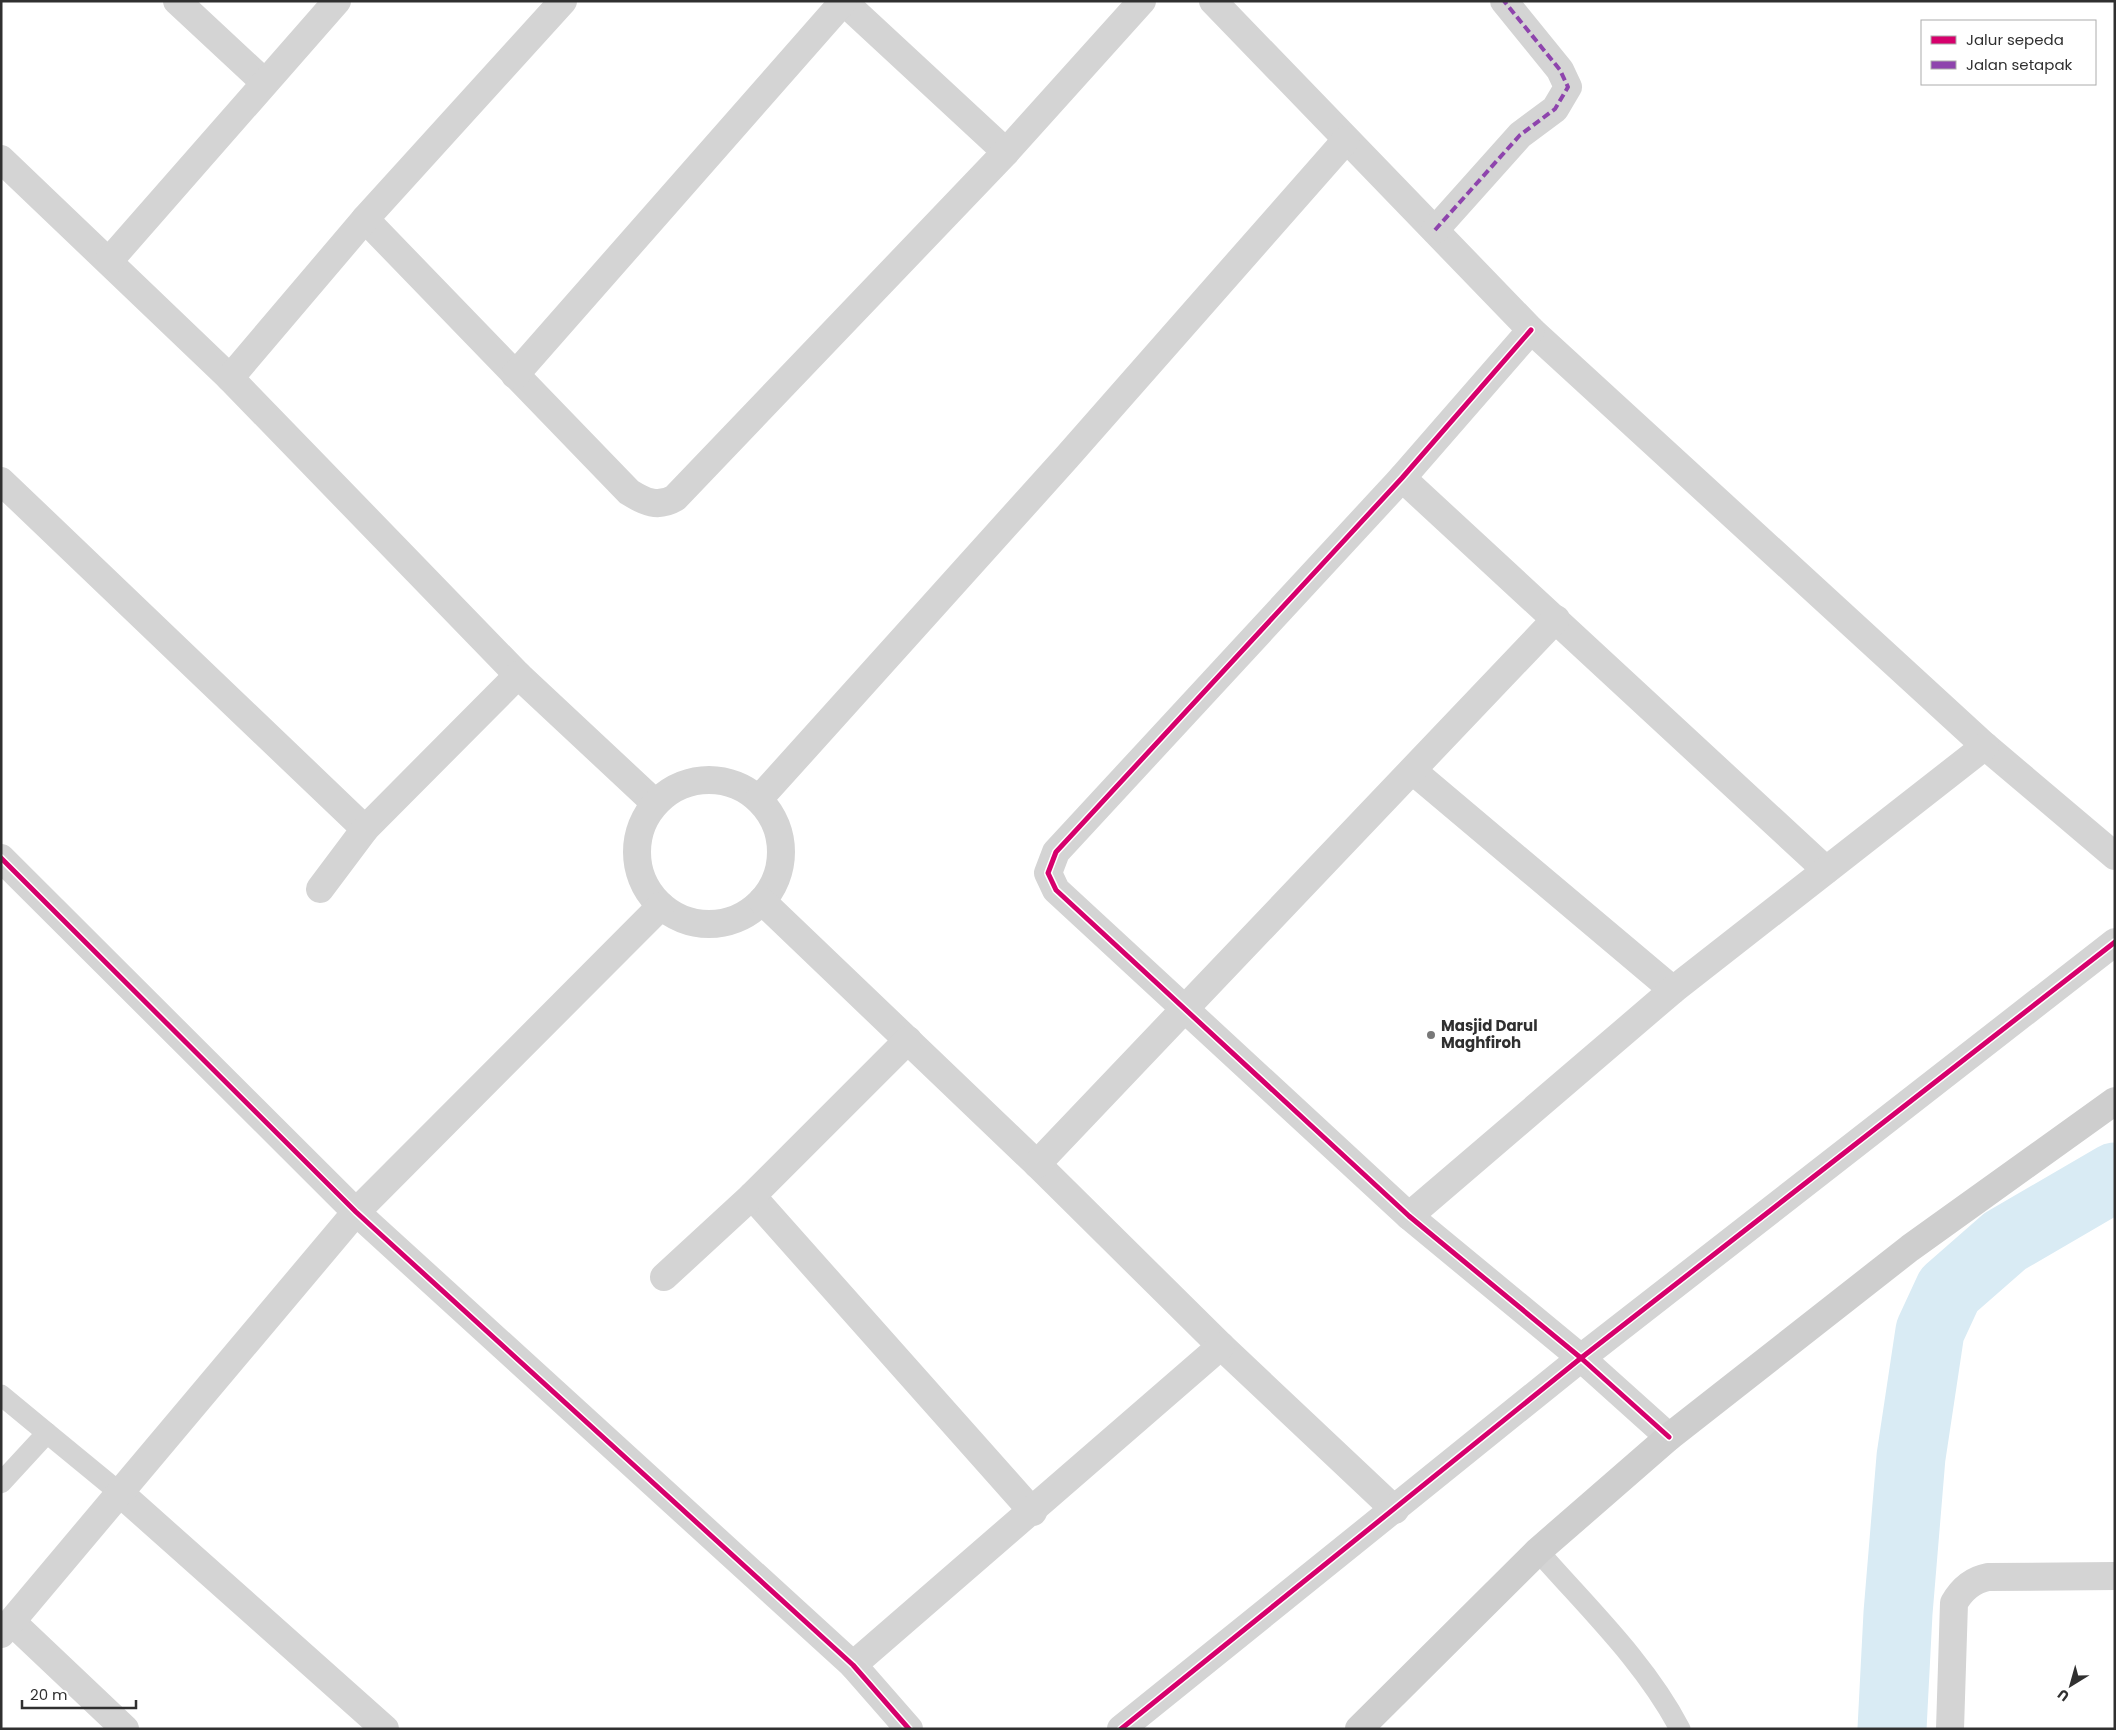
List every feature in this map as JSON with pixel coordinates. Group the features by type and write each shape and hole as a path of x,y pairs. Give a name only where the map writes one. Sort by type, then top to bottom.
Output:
{"street":[{"path":"177,1 264,82"},
{"path":"109,261 337,1"},
{"path":"515,375 843,1 1006,152"},
{"path":"365,220 629,492 655,504 666,503 676,498 1006,152 1142,1"},
{"path":"1213,1 1531,330 1985,746 2115,856"},
{"path":"1435,230 1520,135 1555,109 1568,87 1560,70 1504,1"},
{"path":"230,378 365,220 562,2"},
{"path":"759,799 1067,457 1346,140"},
{"path":"1,159 230,378 518,675 655,803"},
{"path":"1531,330 1402,478 1056,852 1048,873 1056,890 1409,1216 1581,1358 1669,1438"},
{"path":"1402,478 1826,870"},
{"path":"1,482 365,829"},
{"path":"1037,1164 1185,1011 1556,619"},
{"path":"320,889 365,829 518,675"},
{"path":"1409,1216 1673,990 1985,746"},
{"path":"1413,770 1673,990"},
{"path":"712,780 732,784 759,799 768,812 778,833 781,857 775,881 762,901 745,915 724,923 702,924 680,919 660,906 646,888 638,866 636,844 642,822 655,803 671,790 691,782 712,780"},
{"path":"1,858 356,1212 853,1666 909,1729"},
{"path":"762,901 1037,1164 1221,1346 1394,1510"},
{"path":"125,1729 7,1628 356,1212 660,906"},
{"path":"1121,1729 1581,1358 2115,942"},
{"path":"664,1277 752,1196 908,1040"},
{"path":"1359,1729 1538,1551 1669,1438 1910,1248 2115,1100"},
{"path":"752,1196 1032,1512"},
{"path":"853,1666 1221,1346"},
{"path":"120,1493 385,1729"},
{"path":"1950,1729 1954,1603 1961,1590 1979,1578 1988,1577 2115,1576"}],"lane":[{"path":"1,1395 120,1493"},
{"path":"1,1483 47,1433"},
{"path":"1538,1551 1635,1661 1657,1691 1680,1729"}],"waterway":[{"path":"1892,1729 1898,1613 1911,1457 1930,1331 1949,1290 2005,1241 2115,1177"}],"marked path":[{"path":"1435,230 1520,135 1555,109 1568,87 1560,70 1504,1"}],"cycle path":[{"path":"1531,330 1402,478 1056,852 1048,873 1056,890 1409,1216 1581,1358 1669,1437"},
{"path":"1,858 356,1212 853,1665 909,1729"},
{"path":"1121,1729 1581,1358 2115,942"}],"place":[{"name":"Masjid Darul Maghfiroh","path":"1431,1035"}]}
